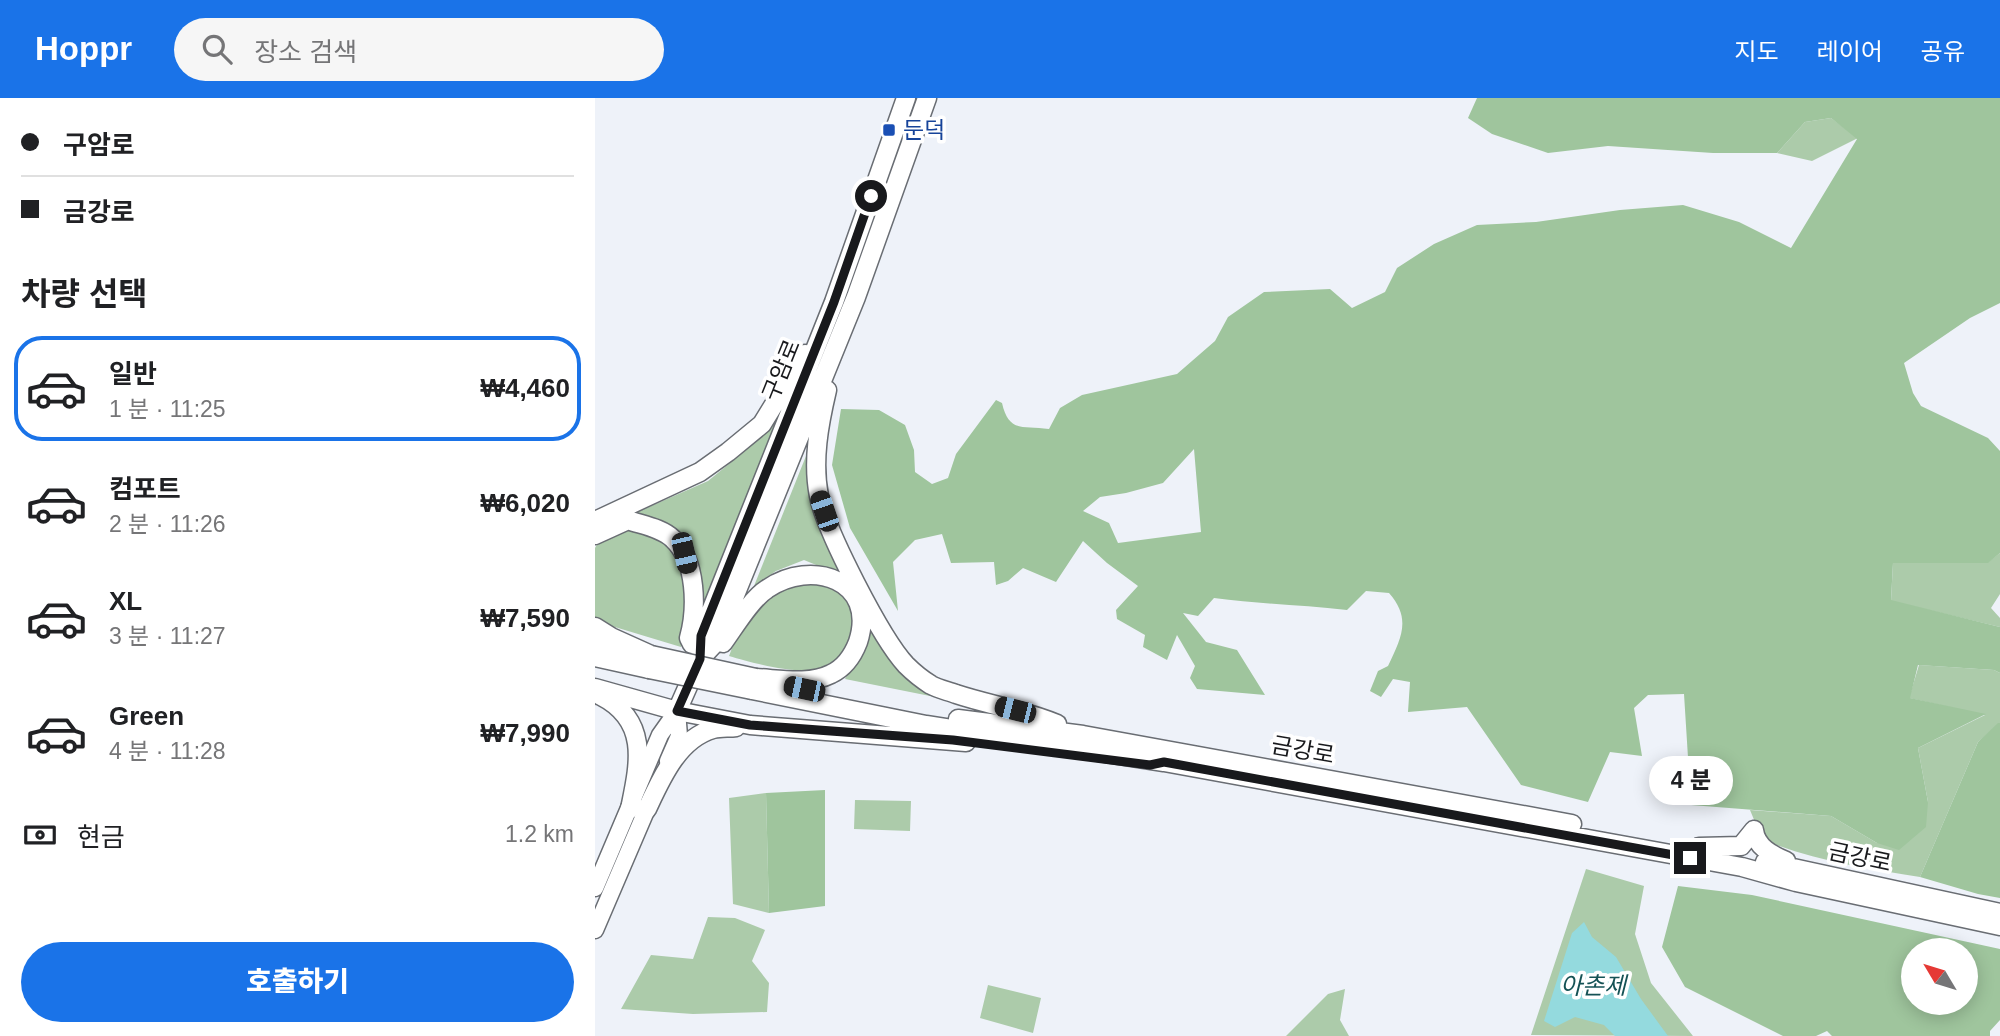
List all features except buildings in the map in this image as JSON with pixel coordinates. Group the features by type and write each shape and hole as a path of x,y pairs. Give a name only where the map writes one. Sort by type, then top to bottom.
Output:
{"highway":[{"name":"구암로","path":"700,659 701,636 838,293 906,98"},
{"name":"구암로","path":"677,711 700,659 716,642 856,297 927,98"},
{"path":"595,521 700,472 762,424 838,293"},
{"path":"856,297 828,385 819,425 816,463 819,496 829,527 860,591 905,664 932,686 970,699 1038,716 1083,735"},
{"path":"595,535 628,520 672,538 684,553 695,599 694,620 689,638 700,659 722,645 765,590 778,582 804,574 825,576 842,582 853,593 863,620 853,654 844,665 830,675 754,684"},
{"path":"595,627 650,662"},
{"name":"금강로","path":"595,645 650,662 926,725 1164,762 1742,867 1796,882 1997,923"},
{"name":"금강로","path":"595,657 650,662"},
{"name":"금강로","path":"754,684 926,715 1083,735 1699,847 1809,871 1997,923"},
{"path":"595,688 677,711 750,725 953,740 1150,765 1164,762"},
{"path":"595,694 620,706 636,737 640,763 639,809"},
{"path":"639,809 675,757 695,738 713,729 750,725"},
{"path":"1699,847 1741,846 1754,830 1755,839 1763,848 1809,871"}],"main road":[{"name":"구암로","path":"595,888 679,736 677,711"},
{"name":"구암로","path":"595,930 639,809"}],"green space":[{"path":"1477,98 2000,98 2000,303 1970,318 1904,363 1913,393 1921,406 1988,438 2000,451 2000,553 1988,563 1893,563 1891,600 2000,627 2000,673 1994,670 1918,665 1910,698 1986,714 1918,748 1928,802 1926,827 1899,850 1877,843 1831,816 1691,805 1684,694 1648,695 1634,708 1642,756 1610,752 1588,802 1521,785 1467,707 1408,712 1410,682 1393,679 1381,697 1370,691 1378,671 1388,666 1402,629 1400,611 1389,593 1366,591 1347,610 1214,598 1198,616 1183,613 1206,642 1237,650 1265,695 1197,689 1190,678 1195,666 1177,635 1167,660 1143,647 1145,635 1117,619 1116,610 1138,586 1083,541 1056,582 1023,568 1008,581 996,585 994,562 951,563 942,534 915,540 893,562 898,611 850,528 832,465 841,409 879,410 905,425 914,450 915,472 932,484 948,478 956,454 996,400 1002,403 1013,424 1049,429 1060,408 1082,395 1177,374 1215,341 1228,317 1264,292 1330,289 1352,308 1385,292 1397,268 1434,244 1477,225 1536,222 1620,210 1683,205 1739,222 1791,248 1857,139 1831,118 1805,122 1777,153 1713,153 1608,146 1548,153 1492,134 1468,118","holes":["1194,449 1201,532 1118,543 1109,523 1083,511 1100,497 1163,483"]},
{"path":"1831,118 1858,138 1812,161 1777,153 1805,122"},
{"path":"790,397 704,615 703,589 688,546 633,514 708,481 757,441"},
{"path":"806,456 818,516 848,578 804,560 776,571 754,586"},
{"path":"637,530 667,543 682,564 686,607 681,647 595,621 595,548 608,536"},
{"path":"2000,553 2000,594 1991,608 2000,618 2000,627 1891,601 1893,563 1987,563"},
{"path":"808,580 841,589 852,600 857,622 851,644 844,654 826,667 816,670 777,668 729,656 739,630 772,592"},
{"path":"867,612 940,698 845,679 857,657"},
{"path":"1919,665 1994,670 2000,673 2000,723 1978,742 1920,877 1819,858 1762,839 1750,810 1831,816 1877,843 1928,802 1918,748 1985,715 1909,698"},
{"path":"1998,723 2000,898 1920,877 1978,742"},
{"path":"825,790 825,906 769,913 766,793"},
{"path":"766,793 769,913 733,904 729,798"},
{"path":"855,800 911,801 910,831 854,829"},
{"path":"1586,869 1644,886 1635,934 1651,983 1693,1036 1531,1035"},
{"path":"1678,886 1752,895 1949,938 1901,938 1901,1015 1978,1015 1978,944 2000,949 2000,1020 1990,1031 1990,1036 1832,1036 1827,1031 1816,1036 1783,1036 1685,987 1662,947"},
{"path":"708,917 735,918 765,930 752,961 769,983 767,1012 693,1014 621,1009 651,955 693,959"},
{"path":"988,985 1041,998 1033,1033 980,1018"},
{"path":"1345,989 1340,1020 1349,1036 1286,1036 1328,994"}],"water":[{"name":"아촌제","path":"1584,922 1592,937 1616,957 1641,999 1668,1036 1615,1036 1604,1025 1575,1017 1555,1027 1544,1021 1572,933"}],"place":[{"name":"둔덕","path":"889,130"}],"route":[{"path":"871,196 834,302 701,636 700,659 677,711 750,725 953,740 1150,765 1164,762 1690,858"}]}
